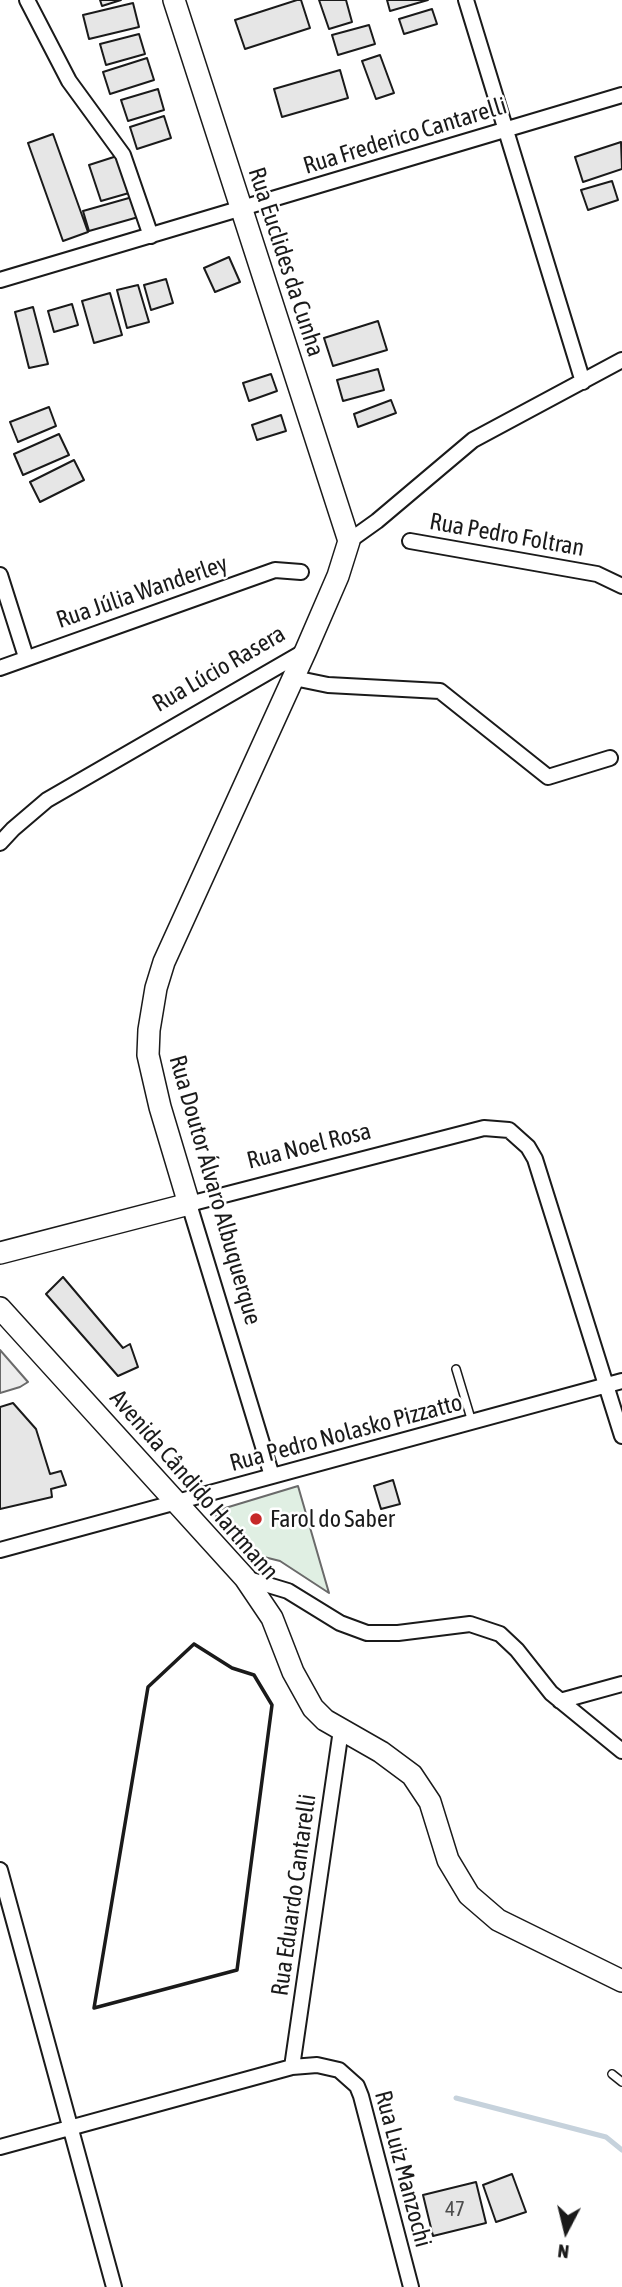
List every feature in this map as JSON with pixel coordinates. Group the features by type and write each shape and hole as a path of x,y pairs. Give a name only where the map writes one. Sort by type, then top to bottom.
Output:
{"street":[{"path":"27,0 69,81 123,155 151,236"},
{"name":"Rua Euclides da Cunha","path":"174,0 349,541"},
{"path":"466,0 583,382"},
{"name":"Rua Frederico Cantarelli","path":"0,280 622,95"},
{"path":"349,541 377,521 473,440 622,360"},
{"name":"Rua Lúcio Rasera","path":"0,844 29,813 60,791 306,650 338,576 349,541"},
{"name":"Rua Pedro Foltran","path":"410,541 597,574 622,586"},
{"name":"Rua Júlia Wanderley","path":"0,668 275,570 301,572"},
{"path":"0,575 26,657"},
{"name":"Rua Doutor Álvaro Albuquerque","path":"272,1476 153,1083 148,1055 151,1009 164,962 306,650"},
{"path":"294,678 328,685 440,691 548,777 610,758"},
{"name":"Rua Noel Rosa","path":"0,1253 484,1128 509,1130 528,1147 535,1159 606,1386"},
{"name":"Avenida Cândido Hartmann","path":"0,1307 245,1578 272,1618 313,1708 341,1730 398,1763 423,1788 436,1815 448,1860 469,1895 483,1910 517,1931 622,1981"},
{"name":"Rua Pedro Nolasko Pizzatto","path":"0,1550 622,1381"},
{"path":"606,1386 622,1436"},
{"path":"245,1578 288,1591 340,1623 367,1633 398,1633 470,1624 485,1628 509,1642 560,1701 622,1751"},
{"path":"560,1701 622,1684"},
{"name":"Rua Eduardo Cantarelli","path":"292,2067 341,1730"},
{"path":"0,1870 114,2287"},
{"name":"Rua Luiz Manzochi","path":"292,2067 317,2065 340,2070 356,2086 361,2096 411,2287"},
{"path":"0,2147 292,2067"}],"lane":[{"path":"456,1369 472,1422"},
{"path":"612,2074 622,2082"}],"green space":[{"path":"298,1486 329,1593 280,1561 256,1555 212,1512"}],"shaded area":[{"path":"0,1350 28,1382 0,1393"}],"building":[{"path":"100,0 121,0 102,6"},
{"path":"301,0 310,28 245,49 235,20"},
{"path":"319,0 346,0 352,22 329,29"},
{"path":"387,0 428,0 390,11"},
{"path":"133,3 139,27 89,39 83,15"},
{"path":"432,9 437,24 404,34 399,19"},
{"path":"369,25 375,44 338,55 332,35"},
{"path":"139,34 145,54 106,65 100,44"},
{"path":"380,55 394,93 376,99 362,61"},
{"path":"147,58 154,80 110,94 103,72"},
{"path":"340,70 348,98 282,117 274,89"},
{"path":"158,89 164,110 128,121 121,100"},
{"path":"164,116 171,138 137,149 130,127"},
{"path":"53,134 88,232 63,241 28,143"},
{"path":"621,142 622,169 583,182 575,157"},
{"path":"117,156 129,193 101,201 89,165"},
{"path":"612,181 618,200 588,210 581,190"},
{"path":"136,196 142,216 89,231 83,211"},
{"path":"229,257 240,282 215,292 204,268"},
{"path":"166,279 173,303 151,310 144,285"},
{"path":"138,285 149,322 127,328 117,290"},
{"path":"110,293 122,335 94,343 82,301"},
{"path":"72,304 78,325 54,332 48,311"},
{"path":"33,307 48,364 29,368 15,312"},
{"path":"378,321 387,350 333,366 324,338"},
{"path":"378,369 384,390 343,401 337,380"},
{"path":"271,374 277,391 249,401 243,383"},
{"path":"391,400 396,413 358,427 354,414"},
{"path":"49,407 56,426 18,442 10,422"},
{"path":"281,415 286,431 257,440 252,425"},
{"path":"59,434 69,455 23,475 14,454"},
{"path":"74,460 84,480 40,502 30,482"},
{"path":"63,1277 123,1348 130,1344 138,1367 118,1376 46,1294"},
{"path":"13,1403 36,1429 50,1474 61,1471 66,1485 51,1489 52,1497 0,1509 0,1407"},
{"path":"393,1480 400,1504 381,1509 374,1486"},
{"path":"512,2174 526,2212 496,2222 483,2185"},
{"path":"476,2182 486,2223 433,2236 423,2195"}],"waterway":[{"path":"456,2098 606,2137 622,2150"}],"wall":[{"path":"194,1644 232,1668 254,1675 272,1705 237,1970 94,2008 148,1687 194,1644"}],"place":[{"name":"Farol do Saber","path":"256,1519"}]}
